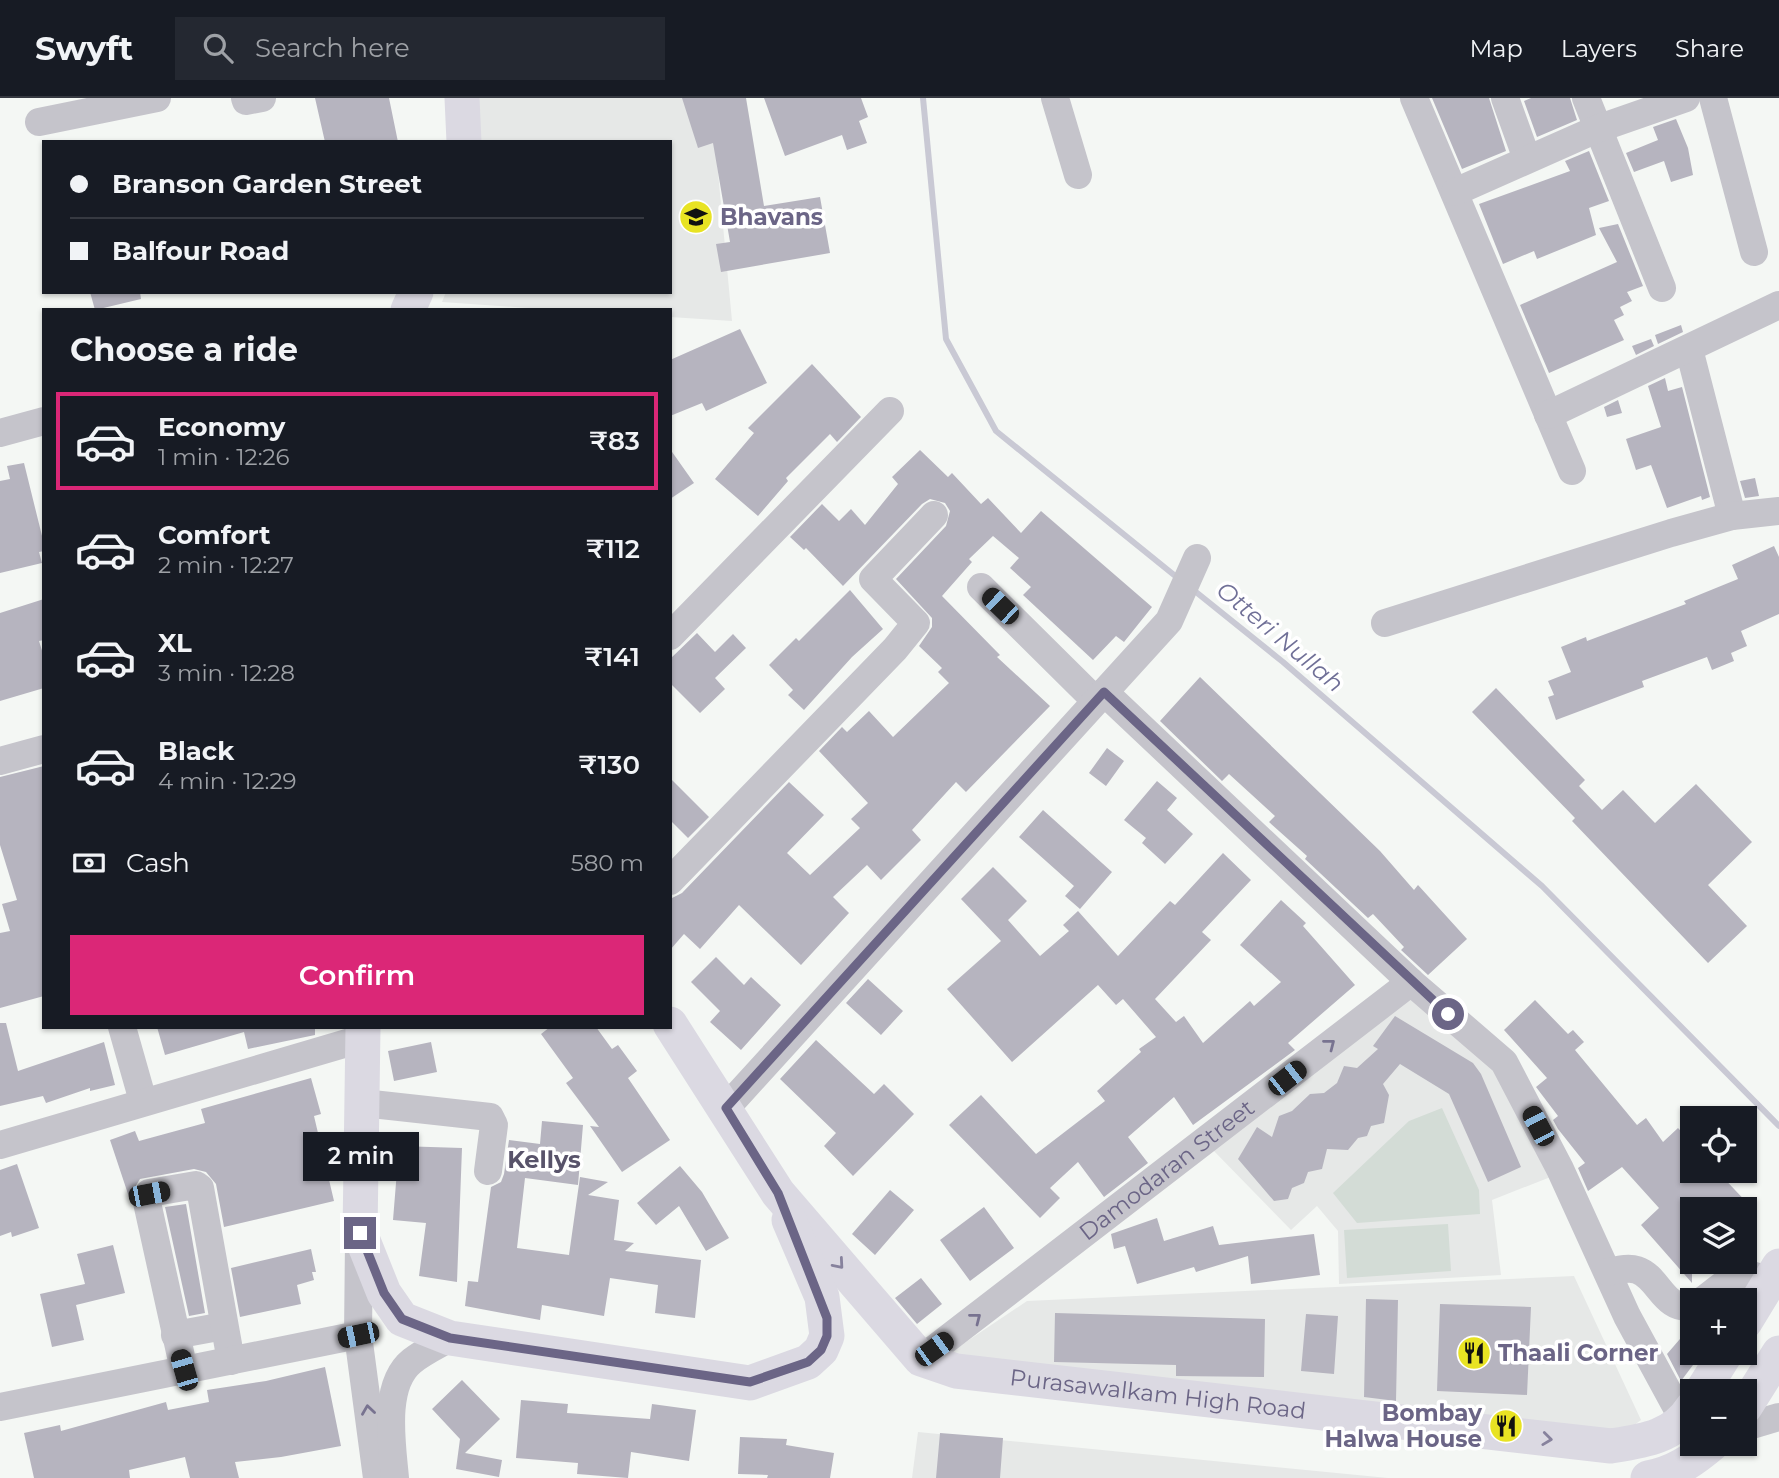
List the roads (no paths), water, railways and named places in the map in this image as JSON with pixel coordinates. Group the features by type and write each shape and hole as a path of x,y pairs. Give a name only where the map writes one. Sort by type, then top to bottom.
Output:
{"main road":[{"path":"442,98 443,140"},
{"path":"462,98 464,140"},
{"path":"364,1033 360,1233 384,1293 402,1319 450,1338 750,1382 808,1362 821,1350 827,1336 822,1297 778,1193 672,1027"},
{"path":"778,1193 921,1359"},
{"path":"1757,1303 1774,1275"},
{"path":"1757,1388 1779,1353"},
{"name":"Purasawalkam High Road","path":"921,1359 956,1371 1611,1446 1673,1425"},
{"path":"1673,1425 1680,1469"}],"street":[{"path":"39,122 157,98"},
{"path":"245,98 246,101 262,98"},
{"path":"1055,98 1078,175"},
{"path":"1414,98 1572,471"},
{"path":"1504,98 1527,159"},
{"path":"1586,98 1662,288"},
{"path":"1455,192 1597,129 1681,98"},
{"path":"1713,98 1754,253"},
{"path":"1548,415 1779,305"},
{"path":"1689,349 1732,516"},
{"path":"672,634 890,411"},
{"path":"0,433 42,422"},
{"path":"1385,623 1732,516 1779,511"},
{"path":"672,879 895,649 916,623 873,579 934,515"},
{"path":"726,1108 1169,621 1197,558"},
{"path":"981,587 1411,982 1504,1062 1608,1272 1673,1425"},
{"path":"0,761 42,750"},
{"name":"Damodaran Street","path":"921,1359 1411,982"},
{"path":"123,1029 143,1101"},
{"path":"0,1145 364,1033"},
{"path":"363,1103 490,1117 494,1125 488,1171"},
{"path":"184,1370 146,1198 149,1194 172,1189 196,1185 200,1188 231,1361"},
{"path":"360,1233 358,1335 377,1478"},
{"path":"1608,1272 1627,1268 1642,1271 1671,1301 1680,1306"},
{"path":"1720,1288 1739,1275 1774,1275"},
{"path":"175,1335 224,1326"},
{"path":"0,1407 358,1335"},
{"path":"395,1478 390,1430 393,1394 410,1362 450,1338"},
{"path":"1757,1423 1779,1417"}],"waterway":[{"name":"Otteri Nullah","path":"923,98 946,339 996,431 1179,579"},
{"name":"Otteri Nullah","path":"1191,588 1283,662 1542,886 1779,1126"}],"place":[{"name":"Bhavans","path":"696,217"},
{"name":"Thaali Corner","path":"1474,1353"},
{"name":"Bombay Halwa House","path":"1506,1426"}],"district":[{"name":"Kellys","path":"544,1160"}]}
